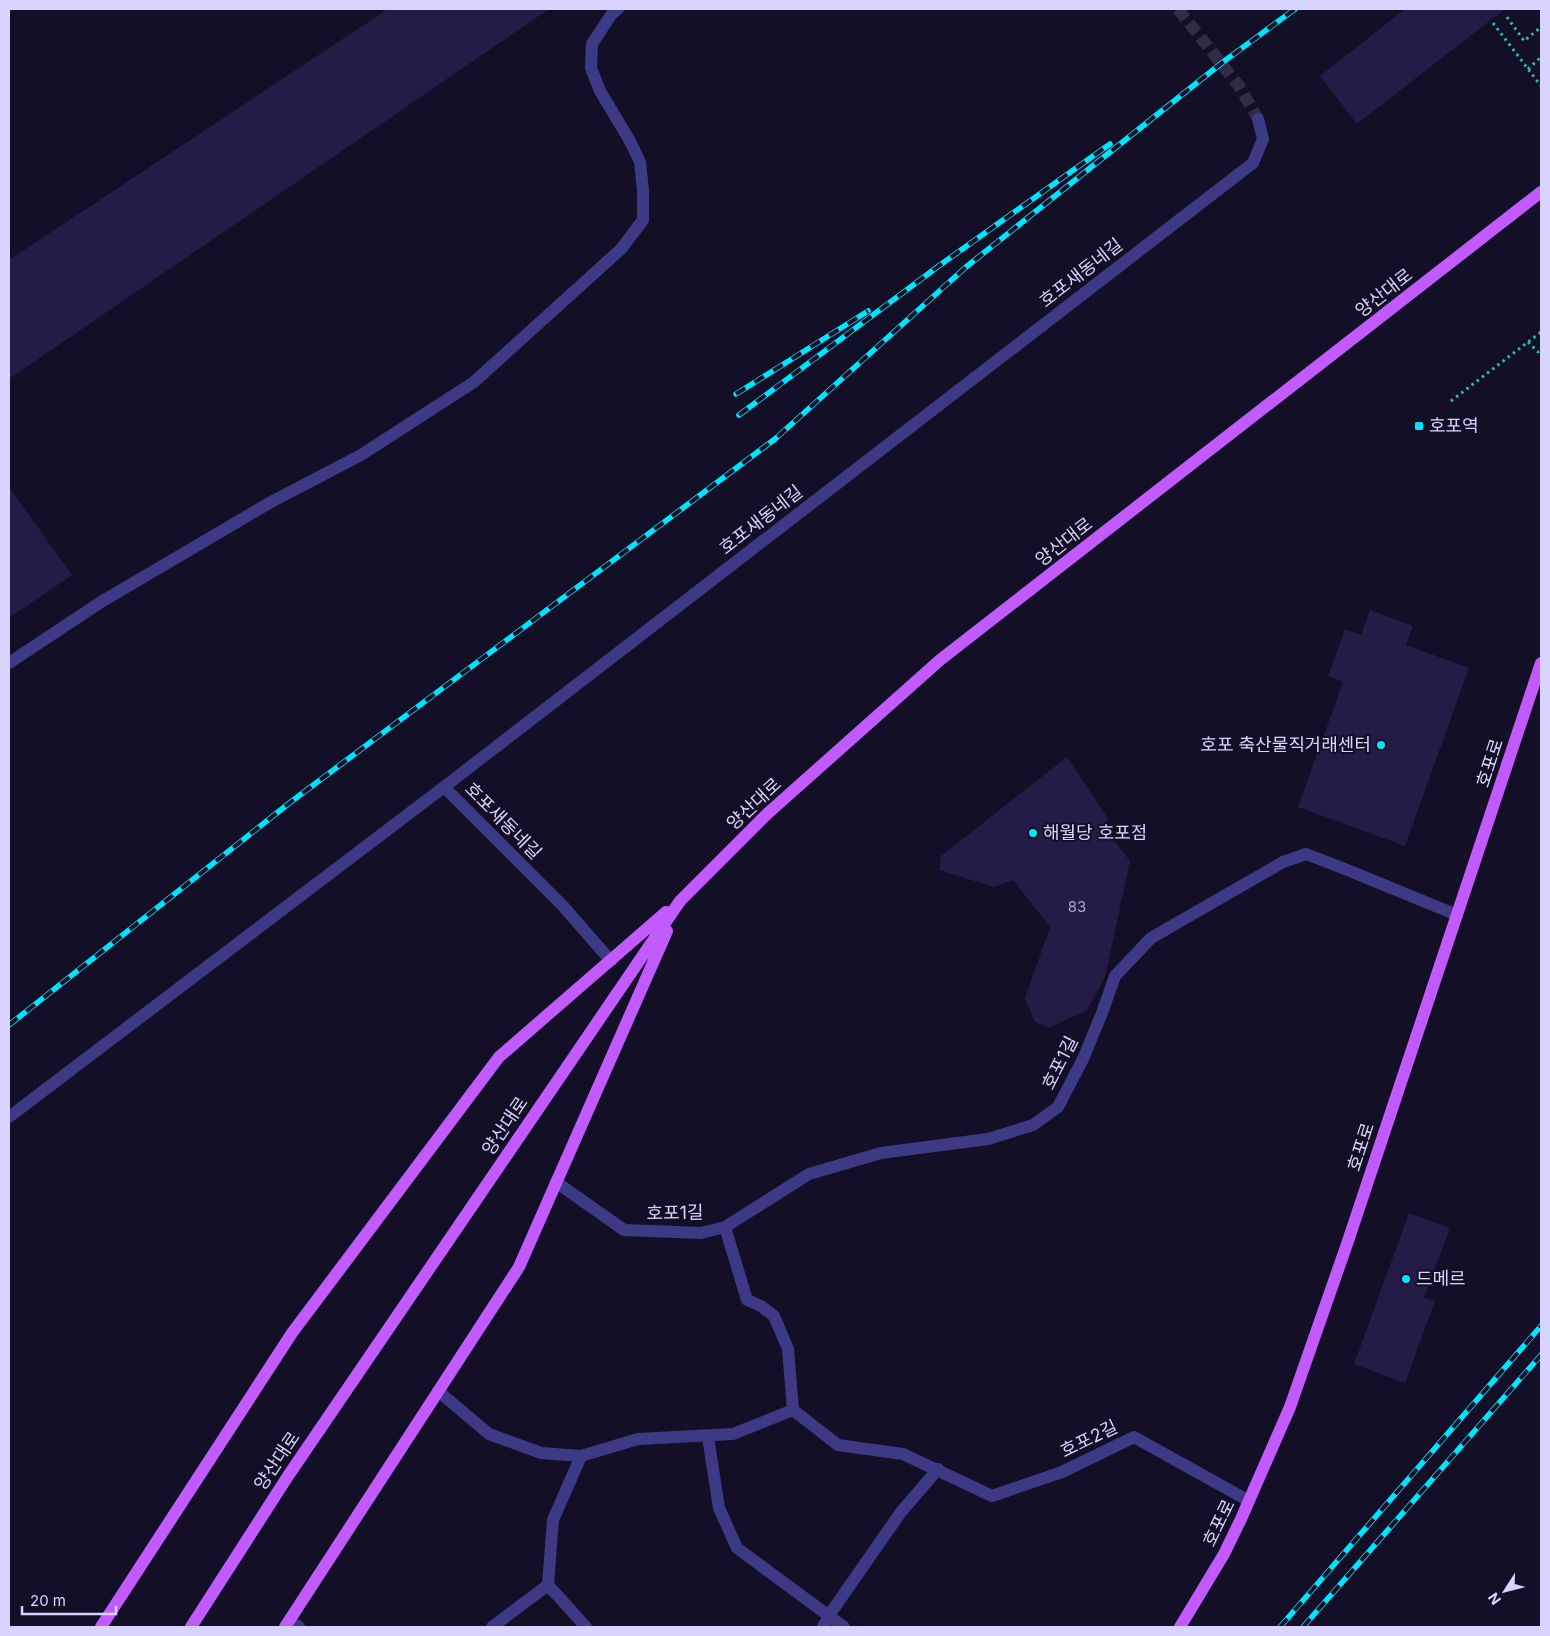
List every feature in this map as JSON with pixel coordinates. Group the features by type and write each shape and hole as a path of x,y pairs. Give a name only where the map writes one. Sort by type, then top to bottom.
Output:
{"main road":[{"name":"양산대로","path":"190,1627 294,1468 680,901 767,814 940,660 1541,192"},
{"name":"호포로","path":"1180,1627 1224,1554 1290,1407 1347,1244 1541,663"},
{"path":"101,1627 292,1333 499,1057 680,901"},
{"path":"291,1625 518,1267 680,901"}],"street":[{"path":"9,663 101,602 270,502 361,455 474,382 621,250 643,220 643,190 640,162 630,141 600,91 591,68 592,44 611,15 618,9"},
{"name":"호포새동네길","path":"611,961 563,906 444,787 1253,163 1263,139 1258,118"},
{"path":"9,1116 444,787"},
{"name":"호포1길","path":"556,1182 624,1230 701,1233 725,1227 809,1174 881,1153 988,1139 1032,1125 1058,1106 1083,1060 1115,976 1151,938 1283,862 1306,854 1457,916"},
{"path":"438,1391 489,1434 542,1453 581,1456 638,1439 708,1437 733,1434 793,1410 788,1349 774,1316 761,1306 747,1300 725,1227"},
{"name":"호포2길","path":"793,1410 838,1445 903,1454 992,1496 1062,1472 1134,1438 1249,1501"},
{"path":"708,1437 719,1508 737,1548 826,1621 844,1627"},
{"path":"581,1456 553,1520 548,1585 586,1627"},
{"path":"826,1621 901,1512 938,1469"},
{"path":"492,1627 548,1585"}],"path":[{"path":"1507,17 1524,41 1541,28"},
{"path":"1493,23 1541,86"},
{"path":"1528,68 1541,57"},
{"path":"1451,401 1541,332"},
{"path":"1528,342 1538,352 1541,350"}],"building":[{"path":"388,9 549,9 9,379 9,260"},
{"path":"1405,9 1505,9 1357,124 1320,76"},
{"path":"9,487 72,575 9,618"},
{"name":"호포 축산물직거래센터","path":"1370,610 1413,626 1406,645 1469,668 1405,846 1298,807 1343,682 1328,676 1345,629 1361,635"},
{"path":"1067,757 1107,817 1110,835 1130,861 1105,977 1087,1010 1049,1028 1035,1022 1025,998 1050,927 1013,880 994,887 939,870 941,856"},
{"path":"1409,1213 1450,1228 1424,1298 1435,1301 1405,1383 1354,1364"}],"tunnel":[{"path":"1178,9 1239,86 1258,119"}],"railway":[{"path":"9,1025 292,801 775,439 966,267 1223,62 1295,9"},
{"path":"739,415 940,265 1110,144"},
{"path":"736,394 868,311"},
{"path":"1280,1627 1541,1326"},
{"path":"1303,1627 1541,1355"}],"place":[{"name":"호포역","path":"1419,426"},
{"name":"호포 축산물직거래센터","path":"1381,745"},
{"name":"해월당 호포점","path":"1033,833"},
{"name":"드메르","path":"1406,1279"}]}
